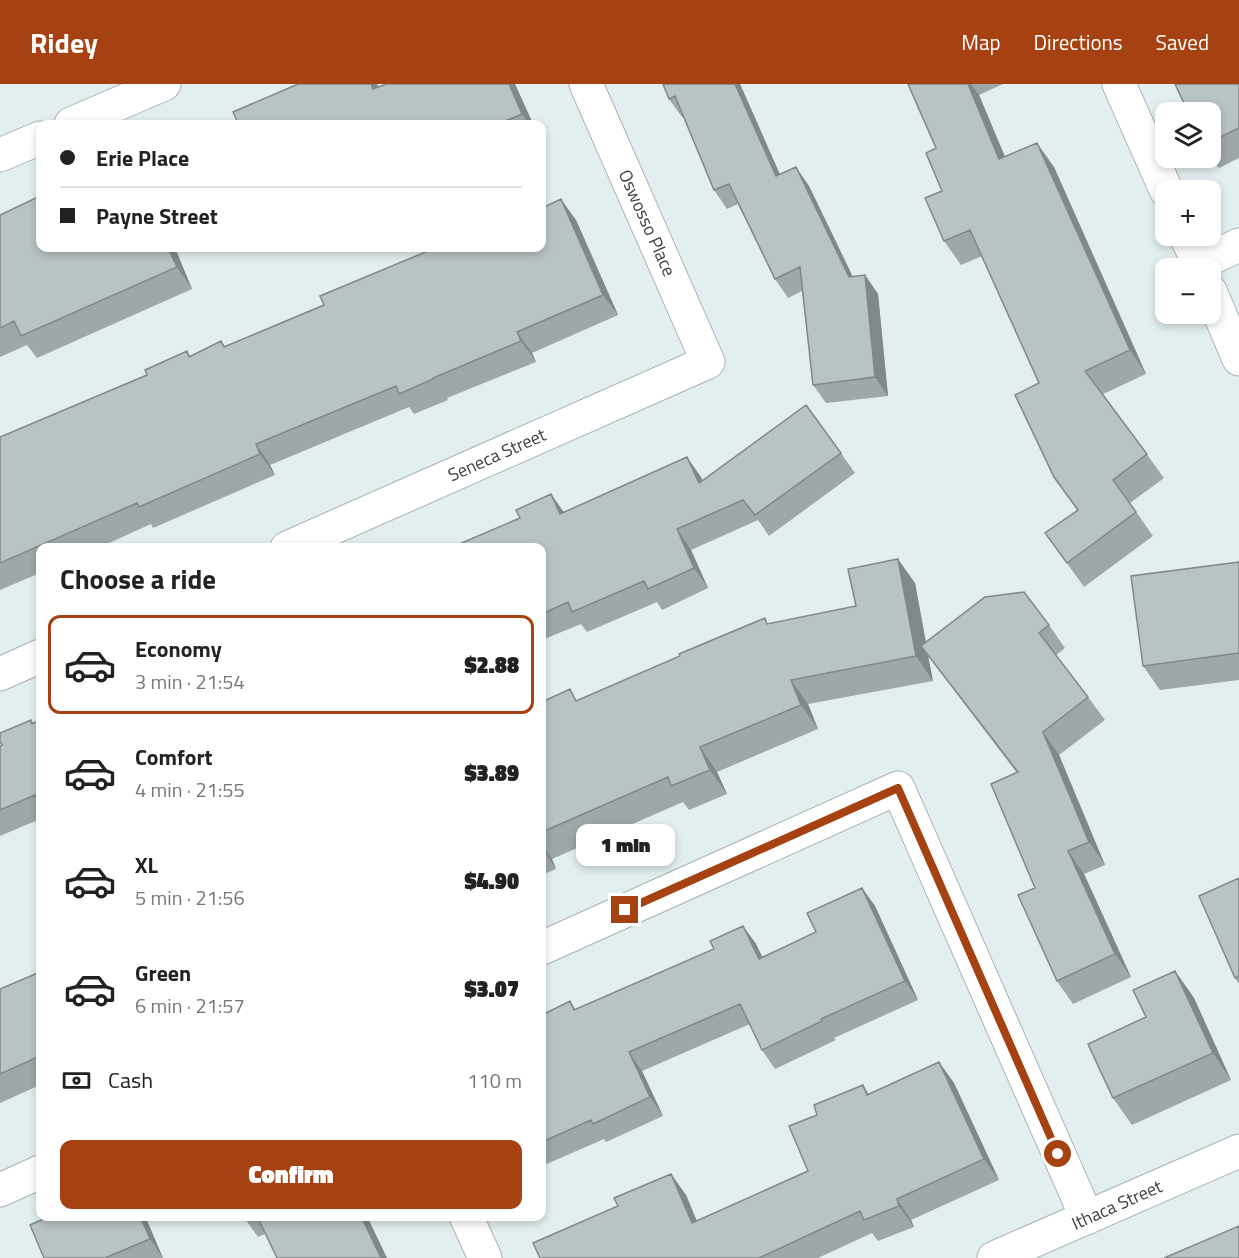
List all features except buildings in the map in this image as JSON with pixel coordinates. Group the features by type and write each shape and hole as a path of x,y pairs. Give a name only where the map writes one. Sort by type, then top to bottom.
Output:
{"street":[{"path":"80,120 164,84"},
{"name":"Oswosso Place","path":"586,84 708,362"},
{"path":"1119,84 1162,180"},
{"path":"0,155 36,140"},
{"path":"1213,258 1239,245"},
{"path":"1221,317 1239,359"},
{"name":"Seneca Street","path":"297,543 708,362"},
{"path":"0,674 36,658"},
{"path":"546,946 898,788 1086,1218"},
{"name":"Ithaca Street","path":"994,1258 1239,1151"},
{"path":"0,1190 36,1174"},
{"path":"468,1221 485,1258"}],"route":[{"path":"625,910 898,788 1058,1154"}]}
